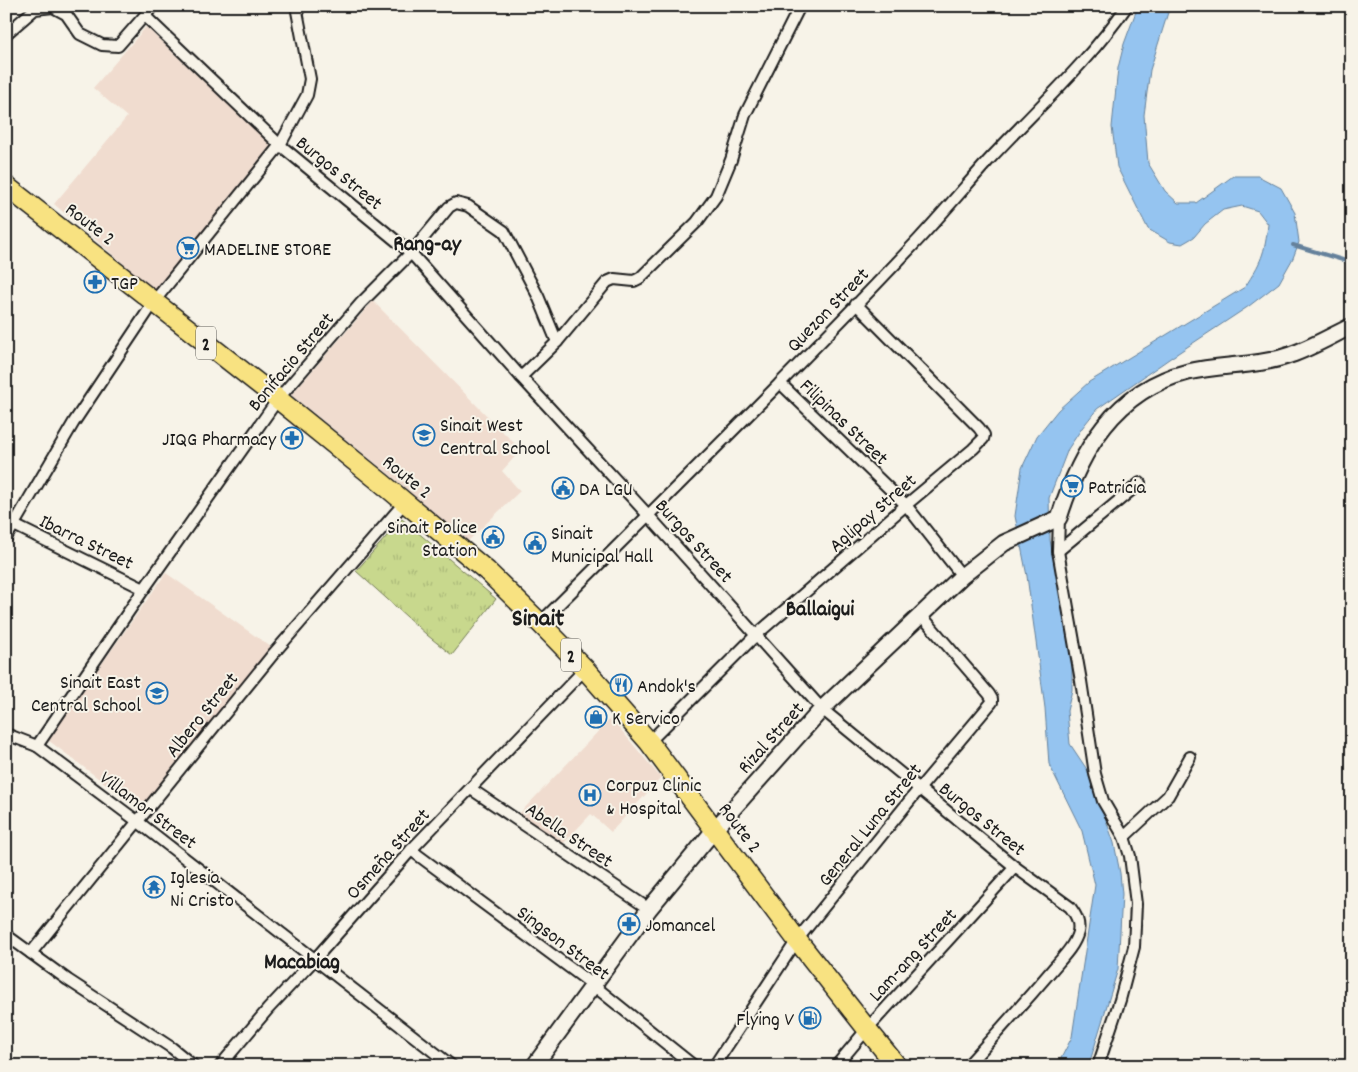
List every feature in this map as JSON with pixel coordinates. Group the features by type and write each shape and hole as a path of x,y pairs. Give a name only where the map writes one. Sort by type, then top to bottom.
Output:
{"highway":[{"name":"Route 2","path":"6,186 278,399 405,502 487,571 540,623 585,669 649,742 716,829 797,940 897,1066"}],"street":[{"path":"6,34 35,9 53,7 66,14 80,34 102,44 118,46 153,6"},
{"path":"6,538 74,422 154,302 280,145 310,85 296,6"},
{"path":"521,377 557,342 590,303 602,285 614,279 634,281 640,278 676,244 710,205 722,184 745,115 800,6"},
{"name":"Quezon Street","path":"540,623 780,383 919,238 989,160 1089,56 1127,6"},
{"name":"Burgos Street","path":"145,16 280,145 411,253 822,710 1015,867 1070,908 1076,915 1079,924 1078,933 1072,945 967,1066"},
{"name":"Bonifacio Street","path":"38,746 144,589 278,399 362,303 411,253 453,204 458,203 468,206 501,228 538,296 557,342"},
{"name":"Aglipay Street","path":"649,742 756,635 983,439 984,435 979,428 856,304"},
{"path":"1098,1066 1120,1000 1134,947 1136,904 1130,856 1124,837 1103,801 1095,774 1058,550 1059,518 1066,494 1077,469 1094,439 1126,402 1148,387 1167,378 1189,372 1263,361 1289,355 1352,326"},
{"name":"Filipinas Street","path":"780,383 906,505 962,576"},
{"path":"1058,550 1140,483"},
{"name":"Albero Street","path":"31,953 274,653 405,502"},
{"name":"Rizal Street","path":"534,1066 649,909 716,829 822,710 962,576 1004,543 1059,518"},
{"name":"Ibarra Street","path":"14,525 144,589"},
{"name":"General Luna Street","path":"714,1066 797,940 919,788 960,742 993,700 921,614"},
{"name":"Osmeña Street","path":"220,1066 268,1009 315,959 411,850 585,669"},
{"name":"Villamor Street","path":"6,734 38,746 138,821 315,959 438,1062 452,1066"},
{"path":"1124,837 1168,796 1190,757"},
{"name":"Abella Street","path":"471,789 649,909"},
{"name":"Singson Street","path":"411,850 593,985 694,1066"},
{"name":"Lam-ang Street","path":"836,1066 867,1029 1015,867"},
{"path":"6,935 68,980 172,1048 194,1066"}],"shaded area":[{"path":"146,27 271,145 155,291 54,204 127,117 93,88"},
{"name":"Sinait West Central School","path":"373,301 521,450 502,471 520,491 467,542 401,484 291,395"},
{"name":"Sinait East Central School","path":"166,573 271,647 140,810 48,740"},
{"name":"Corpuz Clinic & Hospital","path":"611,718 661,778 611,832 591,814 562,845 518,815"}],"green space":[{"path":"402,519 496,599 452,655 356,571"}],"water":[{"path":"1138,6 1170,6 1150,70 1144,115 1148,163 1165,191 1178,203 1196,203 1233,176 1258,176 1281,188 1295,213 1299,242 1293,258 1279,283 1249,306 1097,409 1068,449 1049,498 1050,540 1072,659 1072,690 1067,711 1070,744 1090,774 1114,843 1122,894 1118,969 1091,1058 1087,1066 1057,1066 1072,1037 1095,885 1082,831 1049,764 1045,708 1027,576 1015,516 1022,468 1037,436 1058,410 1089,382 1245,287 1261,257 1268,224 1258,211 1242,206 1223,210 1205,224 1194,237 1182,244 1170,242 1148,229 1117,167 1112,127 1118,68 1124,44"}],"waterway":[{"path":"1293,245 1346,261 1352,266"}],"place":[{"name":"MADELINE STORE","path":"188,248"},
{"name":"TGP","path":"95,282"},
{"name":"Sinait West Central School","path":"424,435"},
{"name":"JIQG Pharmacy","path":"292,438"},
{"name":"Patricia","path":"1072,486"},
{"name":"DA LGU","path":"563,488"},
{"name":"Sinait Police Station","path":"493,537"},
{"name":"Sinait Municipal Hall","path":"535,543"},
{"name":"Andok's","path":"621,685"},
{"name":"Sinait East Central School","path":"157,693"},
{"name":"K Servico","path":"596,717"},
{"name":"Corpuz Clinic & Hospital","path":"590,795"},
{"name":"Iglesia Ni Cristo","path":"154,887"},
{"name":"Jomancel","path":"629,924"},
{"name":"Flying V","path":"810,1018"}],"district":[{"name":"Rang-ay","path":"427,242"},
{"name":"Ballaigui","path":"820,607"},
{"name":"Sinait","path":"538,616"},
{"name":"Macabiag","path":"302,960"}]}
